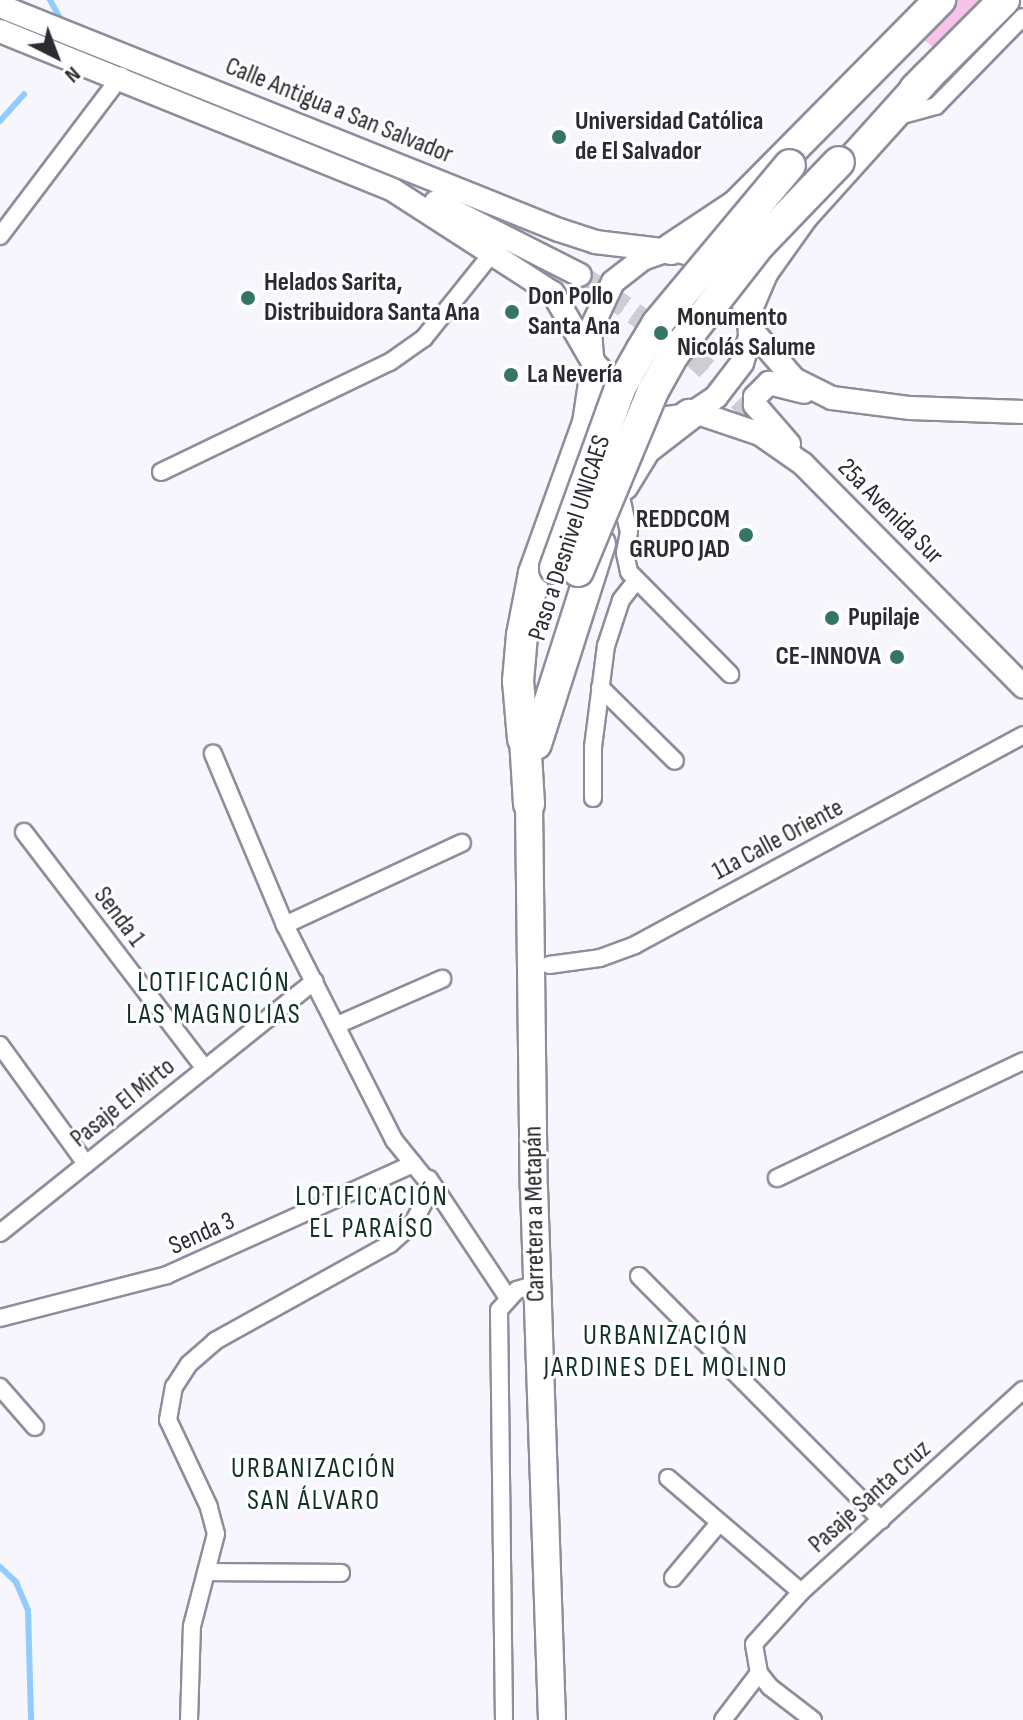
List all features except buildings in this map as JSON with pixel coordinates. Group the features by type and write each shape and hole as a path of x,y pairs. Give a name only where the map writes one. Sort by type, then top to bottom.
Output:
{"highway":[{"path":"749,318 763,271 803,215 895,117 928,76 1004,0"},
{"path":"667,249 737,205 934,6"},
{"name":"Paso a Desnivel UNICAES","path":"529,804 530,742 620,388 667,311 790,165 934,6"},
{"name":"Paso a Desnivel UNICAES","path":"577,563 653,391 673,355 759,245 928,76"},
{"path":"530,742 518,681 522,635 548,535 588,423 595,368"},
{"path":"548,535 577,563 645,449 692,413"}],"main road":[{"name":"Calle Antigua a San Salvador","path":"3,22 559,230 595,242 667,249"},
{"name":"Calle Antigua a San Salvador","path":"3,22 121,76 393,190 494,251 553,293 595,368"},
{"path":"393,190 421,195 580,275"},
{"path":"749,318 736,373 692,413 664,420 636,415 614,399 595,368 590,331 601,299 625,270 667,249 719,265 749,318 803,387 848,401"},
{"path":"810,472 755,405 759,387 777,383 848,401 1023,412"},
{"path":"752,412 810,472"},
{"name":"25a Avenida Sur","path":"692,413 735,421 810,472 1023,686"},
{"name":"Carretera a Metapán","path":"529,804 529,913 540,969 537,1284 552,1720"}],"street":[{"path":"895,117 936,106 1023,17"},
{"path":"0,236 121,76"},
{"path":"161,472 390,362 424,338 494,251"},
{"path":"620,493 629,532 626,564 635,582 730,674"},
{"path":"593,798 600,687 617,610 635,582"},
{"path":"600,687 675,761"},
{"name":"11a Calle Oriente","path":"540,969 600,958 635,945 1023,735"},
{"path":"213,754 285,925 394,1140 430,1183 508,1298"},
{"name":"Senda 1","path":"24,832 205,1069"},
{"path":"285,925 462,843"},
{"path":"337,1025 442,979"},
{"name":"Pasaje El Mirto","path":"0,1233 315,981"},
{"path":"0,1045 86,1164"},
{"path":"777,1178 1023,1061"},
{"name":"Senda 3","path":"0,1318 167,1275 413,1164"},
{"path":"189,1720 192,1626 208,1572 214,1523 168,1420 168,1403 180,1375 215,1341 390,1244 413,1223 430,1183"},
{"path":"639,1276 881,1520"},
{"path":"504,1720 499,1310 508,1298 537,1284"},
{"path":"0,1387 35,1427"},
{"name":"Pasaje Santa Cruz","path":"759,1673 754,1644 801,1592 1023,1390"},
{"path":"668,1478 801,1592"},
{"path":"673,1578 719,1523"},
{"path":"208,1572 341,1573"},
{"path":"723,1720 759,1673 813,1720"}],"shaded area":[{"path":"956,0 984,0 936,49 921,38"}],"waterway":[{"path":"50,0 64,25"},
{"path":"0,121 24,94"},
{"path":"0,1567 16,1582 28,1610 31,1720"}],"tunnel":[{"path":"580,275 691,354 752,412"}],"place":[{"name":"Universidad Católica de El Salvador","path":"559,137"},
{"name":"Helados Sarita, Distribuidora Santa Ana","path":"248,298"},
{"name":"Don Pollo Santa Ana","path":"512,312"},
{"name":"Monumento Nicolás Salume","path":"661,333"},
{"name":"La Nevería","path":"511,375"},
{"name":"REDDCOM GRUPO JAD","path":"746,535"},
{"name":"Pupilaje","path":"832,618"},
{"name":"CE-INNOVA","path":"897,657"}],"district":[{"name":"LOTIFICACIÓN LAS MAGNOLIAS","path":"214,999"},
{"name":"LOTIFICACIÓN EL PARAÍSO","path":"372,1213"},
{"name":"URBANIZACIÓN JARDINES DEL MOLINO","path":"666,1352"},
{"name":"URBANIZACIÓN SAN ÁLVARO","path":"314,1485"}]}
